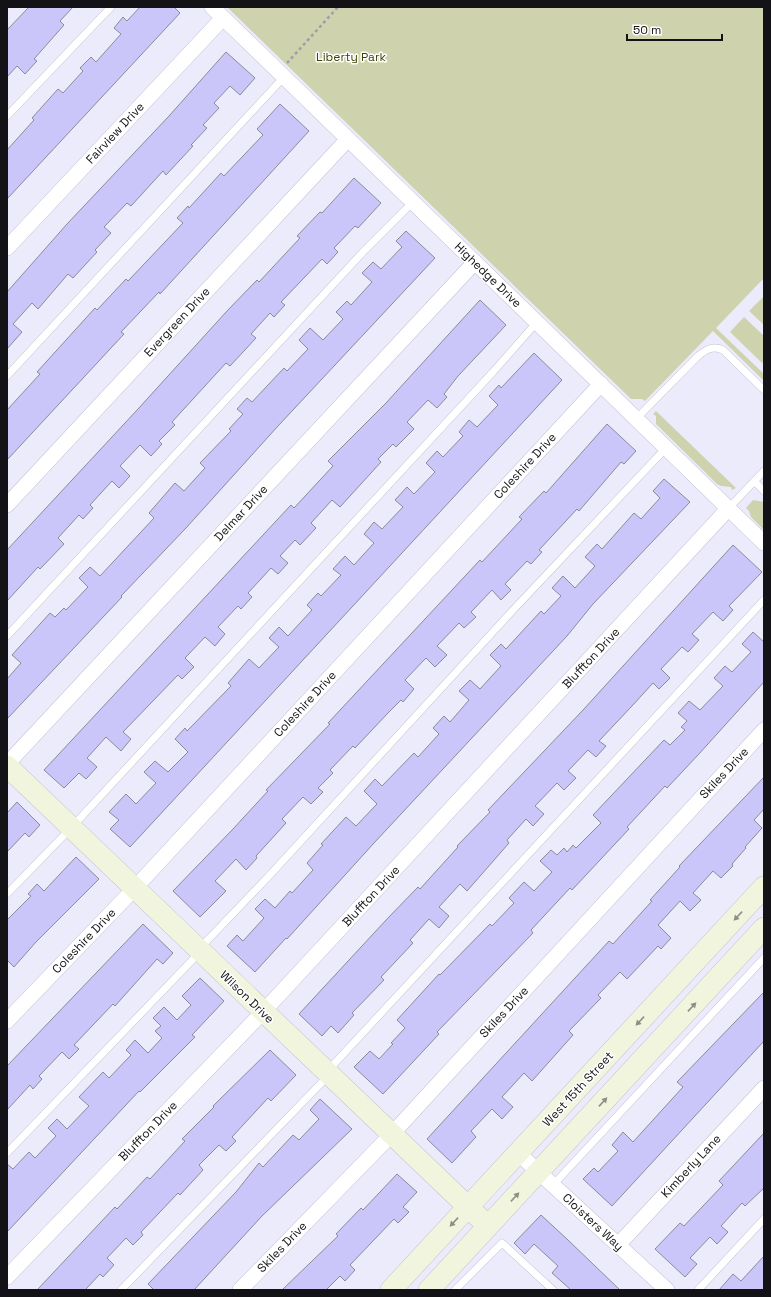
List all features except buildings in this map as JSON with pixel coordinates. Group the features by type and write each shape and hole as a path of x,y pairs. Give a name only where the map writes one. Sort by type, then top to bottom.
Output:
{"main road":[{"name":"Wilson Drive","path":"7,765 134,889 488,1226"},
{"name":"West 15th Street","path":"391,1290 764,887"},
{"path":"429,1290 488,1226 546,1178 764,928"}],"street":[{"name":"Highedge Drive","path":"212,7 284,71 348,139 764,543"},
{"name":"Fairview Drive","path":"7,248 223,18"},
{"name":"Evergreen Drive","path":"7,505 348,139"},
{"name":"Delmar Drive","path":"7,765 475,262"},
{"name":"Coleshire Drive","path":"7,1021 134,889 601,384"},
{"name":"Bluffton Drive","path":"7,1277 263,1012 728,509"},
{"name":"Skiles Drive","path":"240,1290 391,1134 764,730"},
{"name":"Kimberly Lane","path":"618,1245 764,1088"},
{"name":"Cloisters Way","path":"518,1153 667,1290"}],"lane":[{"path":"7,116 111,7"},
{"path":"7,376 284,71"},
{"path":"7,636 342,274 413,202"},
{"path":"7,894 71,828 493,372 537,322"},
{"path":"636,419 697,357 704,351 711,348 718,347 723,350 764,390"},
{"path":"7,1153 199,951 514,609 666,448"},
{"path":"728,509 764,471"},
{"path":"754,481 764,491"},
{"path":"121,1290 329,1075 334,1064 764,600"},
{"path":"546,1178 764,958"},
{"path":"698,1290 764,1219"},
{"path":"455,1290 502,1243 552,1290"}],"path":[{"path":"284,71 338,7"}],"green space":[{"name":"Liberty Park","path":"227,7 764,7 764,278 716,328 764,374 764,379 763,380 713,331 645,401 642,399 631,399"},
{"path":"764,296 764,325 749,311"},
{"path":"744,317 764,336 764,361 762,363 730,332"},
{"path":"656,411 736,488 732,490 731,487 717,484 656,424 656,416 653,414"},
{"path":"753,500 764,502 764,530 751,517 746,508"}]}
